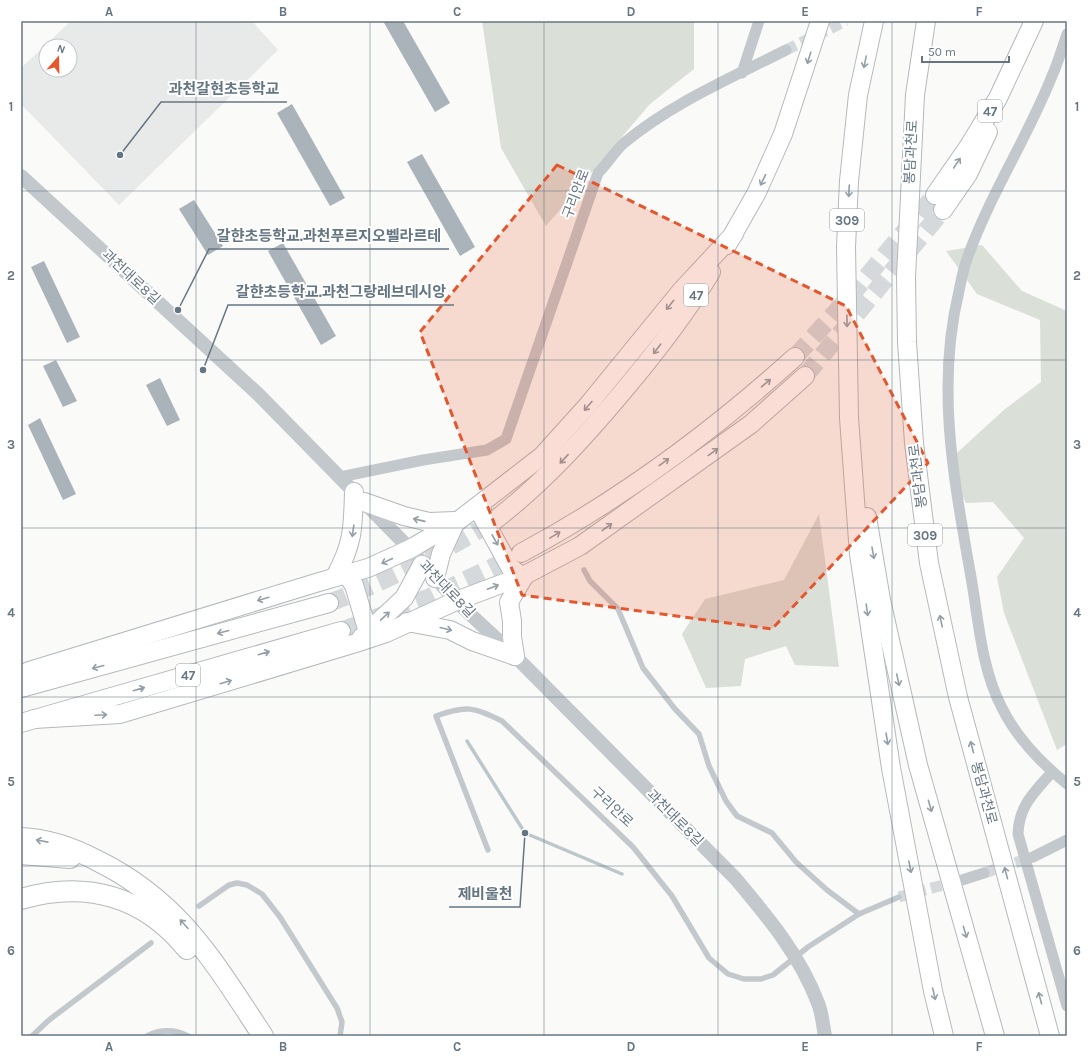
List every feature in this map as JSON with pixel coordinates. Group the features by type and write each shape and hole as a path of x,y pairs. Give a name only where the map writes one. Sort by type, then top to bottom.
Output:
{"highway":[{"name":"47","path":"496,520 552,470 636,376 671,331 708,277 757,192 783,134 820,21"},
{"name":"봉담과천로","path":"926,21 915,96 906,277 907,342 914,443 929,563 958,697 1050,1036"},
{"path":"939,203 968,174 983,144 1011,72 1034,21"},
{"name":"309","path":"874,22 858,95 849,181 846,248 849,418 881,600 902,698 918,765 995,1036"},
{"path":"21,676 29,671 384,562 457,522 542,456 588,405 682,291 734,234"},
{"path":"521,553 587,516 667,460 741,404 794,357"},
{"path":"28,721 120,714 362,637 386,633 456,600 523,575 580,546 751,424 806,376"},
{"path":"849,418 859,554 878,686 891,768 930,976 944,1036"},
{"path":"340,576 353,531 359,497 404,516 429,522 457,522"},
{"path":"481,504 482,516 510,567 523,575"},
{"path":"435,578 441,554 457,522"},
{"path":"362,637 404,598 422,565"},
{"path":"408,622 450,630 472,641 515,656 512,637 510,602 523,575"},
{"path":"340,576 354,585 362,637"},
{"name":"47","path":"21,688 328,603"},
{"name":"47","path":"28,721 341,631"},
{"path":"21,838 48,842 76,850 108,866 140,886 172,911 201,944 263,1036"},
{"path":"21,854 56,856 81,861 109,869 140,886"},
{"path":"21,899 62,891 92,892 110,895 126,901 157,918 171,931 199,963 249,1036"},
{"path":"21,914 66,900 100,902 115,906 130,911 160,929 199,963"}],"street":[{"path":"742,72 759,21"},
{"path":"1067,34 1052,77 988,210 966,260 949,341 946,377 949,434 957,500 986,668 1001,706 1017,734 1052,772 1067,784"},
{"name":"구리안로","path":"340,477 423,460 486,450 506,439 598,173 623,144 657,119 698,94 786,50"},
{"name":"과천대로8길","path":"21,176 258,394 410,549 422,565 456,600 515,656 735,878 766,915 796,957 819,1004 825,1036"},
{"path":"1052,772 1025,806 1019,819 1018,834 1067,1006"},
{"path":"1033,857 1067,840"},
{"path":"962,880 984,873"}],"lane":[{"path":"584,570 590,581 618,609 643,668 675,709 698,734 709,766 726,801 737,816 772,833 802,867 827,890 859,914"},
{"name":"구리안로","path":"488,850 436,716 458,708 478,709 502,721 633,848 672,896 709,958 728,974 744,979 761,979 773,975 796,957 859,914 899,897"},
{"path":"199,906 228,885 237,883 247,885 262,894 280,917 336,1008 342,1022 340,1036"},
{"path":"32,1036 49,1020 151,943"},
{"path":"147,1036 154,1032 167,1030 188,1036"}],"highlighted area":[{"path":"557,165 846,306 928,463 772,629 522,595 420,332"}],"shaded area":[{"path":"71,21 252,21 278,50 119,205 21,104 21,68 38,52 38,78 78,78 78,38 53,38"},
{"path":"482,21 694,21 694,69 650,104 546,226 501,148"},
{"path":"982,245 1022,291 1067,311 1067,744 1057,750 1004,613 997,577 1024,538 993,502 966,503 947,462 1005,409 1041,382 1040,320 977,294 946,251"},
{"path":"819,514 839,667 795,665 786,646 745,659 741,686 706,688 682,634 705,599 784,580"}],"building":[{"path":"383,21 403,21 450,103 435,112"},
{"path":"292,104 345,198 330,206 277,113"},
{"path":"422,154 475,247 460,256 407,162"},
{"path":"194,200 223,246 208,255 179,209"},
{"path":"283,243 336,336 321,345 268,251"},
{"path":"44,261 80,337 67,343 31,267"},
{"path":"56,360 77,401 63,407 43,366"},
{"path":"160,378 180,420 167,426 146,385"},
{"path":"40,418 76,494 63,500 28,425"}],"waterway":[{"path":"467,741 525,833 622,874"}],"tunnel":[{"path":"786,50 846,21"},
{"path":"795,357 853,293 935,195"},
{"path":"805,376 943,210"},
{"path":"329,603 414,566 495,520"},
{"path":"341,631 428,598 520,554"},
{"path":"984,873 1033,857"},
{"path":"899,897 958,881"}],"place":[{"name":"과천갈현초등학교","path":"120,155"},
{"name":"갈햔초등학교.과천푸르지오벨라르테","path":"178,310"},
{"name":"갈햔초등학교.과천그랑레브데시앙","path":"203,370"},
{"name":"제비울천","path":"525,833"}]}
